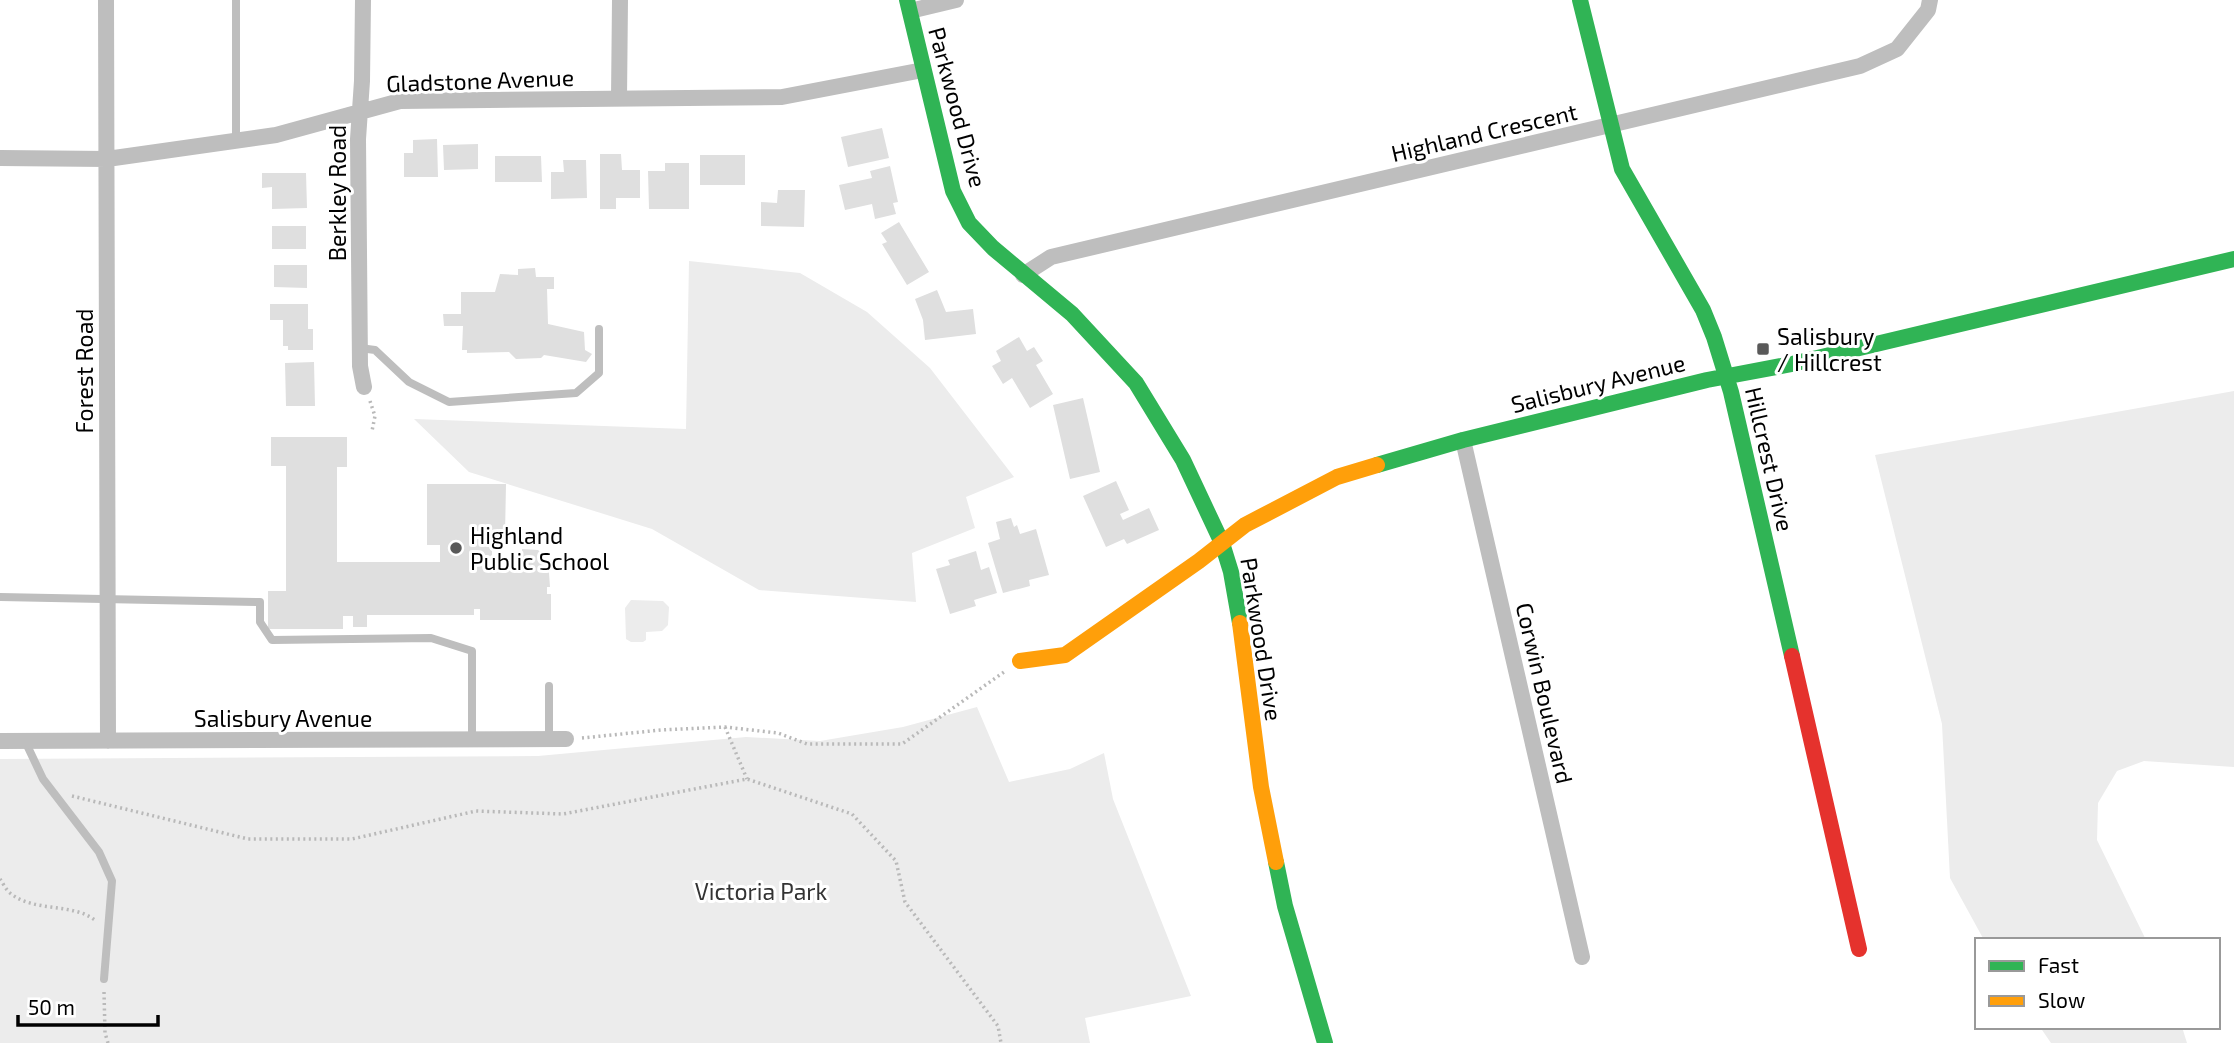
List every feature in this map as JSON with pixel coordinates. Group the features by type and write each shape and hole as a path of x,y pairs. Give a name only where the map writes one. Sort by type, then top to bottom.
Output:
{"street":[{"name":"Forest Road","path":"106,0 108,741"},
{"name":"Berkley Road","path":"363,0 358,153 360,366 364,387"},
{"path":"619,99 620,0"},
{"path":"908,6 956,0"},
{"name":"Hillcrest Drive","path":"1580,0 1622,169 1703,310 1726,376 1859,949"},
{"name":"Highland Crescent","path":"1023,275 1051,257 1860,66 1897,49 1928,10 1930,0"},
{"name":"Parkwood Drive","path":"908,6 953,191 969,223 1023,275 1072,314 1136,383 1211,515 1231,572 1261,787 1275,859 1285,905 1325,1043"},
{"name":"Gladstone Avenue","path":"0,158 107,159 236,141 276,135 400,101 782,97 923,70"},
{"name":"Salisbury Avenue","path":"1020,661 1065,655 1245,525 1337,477 1463,440 1726,376 1805,361 2234,259"},
{"name":"Corwin Boulevard","path":"1463,440 1582,957"},
{"name":"Salisbury Avenue","path":"0,741 566,739"}],"lane":[{"path":"236,0 236,141"},
{"path":"360,348 376,350 409,382 449,402 576,393 599,373 599,329"},
{"path":"0,597 260,601 260,622 272,640 431,638 472,651 472,740"},
{"path":"548,687 549,740"},
{"path":"25,741 43,779 99,852 112,881 104,979"}],"path":[{"path":"364,387 375,416 372,431"},
{"path":"566,739 725,727 778,733 807,744 902,744 1020,661"},
{"path":"725,727 747,779"},
{"path":"51,791 248,839 352,839 476,811 563,814 747,779 852,814 896,860 905,902 998,1026 1002,1043"},
{"path":"0,879 9,893 29,902 86,912 108,930"},
{"path":"104,979 107,1043"}],"green space":[{"path":"689,261 800,273 867,312 930,368 1014,477 966,497 975,528 912,553 916,602 759,590 652,529 469,472 414,419 686,429"},
{"path":"2234,391 2234,767 2144,761 2117,771 2098,803 2097,840 2145,938 1983,938 1950,878 1942,724 1875,455"},
{"path":"631,600 663,601 669,607 668,625 662,631 646,632 646,640 643,642 626,639 625,608"},
{"name":"Victoria Park","path":"977,707 1009,782 1070,769 1104,753 1113,799 1191,996 1085,1018 1090,1043 0,1043 0,759 538,756 746,737 820,741 903,727"},
{"path":"2041,1029 2183,1029 2187,1043 2051,1043"}],"building":[{"path":"882,128 889,158 848,167 841,137"},
{"path":"437,139 438,177 404,177 404,153 413,153 413,140"},
{"path":"478,144 478,169 444,170 443,145"},
{"path":"600,154 621,154 622,170 640,170 640,198 616,198 616,209 600,209"},
{"path":"700,155 745,155 745,185 700,185"},
{"path":"495,156 541,156 542,182 495,182"},
{"path":"563,160 586,160 587,198 551,199 551,172 564,172"},
{"path":"665,163 689,163 689,209 649,209 648,171 665,171"},
{"path":"890,166 898,202 893,203 896,214 875,219 872,204 845,210 839,185 872,178 870,171"},
{"path":"262,173 306,173 307,208 272,209 272,187 262,188"},
{"path":"778,190 805,190 804,227 761,226 761,202 777,203"},
{"path":"899,222 929,272 907,285 882,244 887,242 881,233"},
{"path":"272,226 306,226 306,249 272,249"},
{"path":"274,265 307,265 307,288 274,287"},
{"path":"535,268 536,277 554,277 554,289 547,289 548,324 584,332 585,350 592,354 586,362 544,355 541,358 516,359 509,352 467,353 467,350 462,350 463,326 444,326 443,314 461,314 461,292 495,292 500,274 518,275 518,269"},
{"path":"937,290 946,312 973,309 976,334 925,340 923,320 915,299"},
{"path":"270,304 308,304 308,329 313,329 313,350 288,350 288,346 283,346 283,320 270,320"},
{"path":"1019,337 1027,351 1034,347 1043,361 1036,365 1053,394 1030,408 1012,378 1003,384 992,366 1001,361 996,351"},
{"path":"314,362 315,406 286,406 285,363"},
{"path":"1083,398 1100,472 1070,479 1053,405"},
{"path":"271,437 347,437 347,467 337,467 337,562 440,562 440,545 427,545 427,484 506,484 505,535 502,542 492,545 492,560 522,561 522,549 538,550 548,559 550,587 547,587 547,594 551,594 551,620 480,620 480,609 474,609 474,615 367,615 367,627 353,627 353,616 343,616 343,629 268,629 268,591 286,591 286,466 271,466"},
{"path":"1116,481 1129,510 1120,514 1123,520 1149,508 1159,530 1127,544 1124,539 1106,547 1083,496"},
{"path":"1011,518 1020,534 1036,529 1049,575 1029,580 1030,586 1003,593 988,543 1000,539 996,522"},
{"path":"976,551 981,570 989,567 997,593 974,600 976,606 950,614 936,569 950,565 948,560"}],"traffic: fast":[{"path":"907,0 953,191 969,223 993,248 1072,314 1136,383 1183,460 1222,543 1231,572 1240,623"},
{"path":"1580,0 1622,169 1703,310 1714,337 1731,392 1792,656"},
{"path":"1377,465 1463,440 1707,380 1792,364 2234,259"},
{"path":"1276,862 1285,906 1325,1043"}],"traffic: slow":[{"path":"1020,661 1065,655 1199,561 1245,525 1337,477 1377,465"},
{"path":"1240,623 1261,787 1276,862"}],"traffic: jam":[{"path":"1792,656 1859,949"}],"place":[{"name":"Salisbury / Hillcrest","path":"1763,349"},
{"name":"Highland Public School","path":"456,548"}]}
